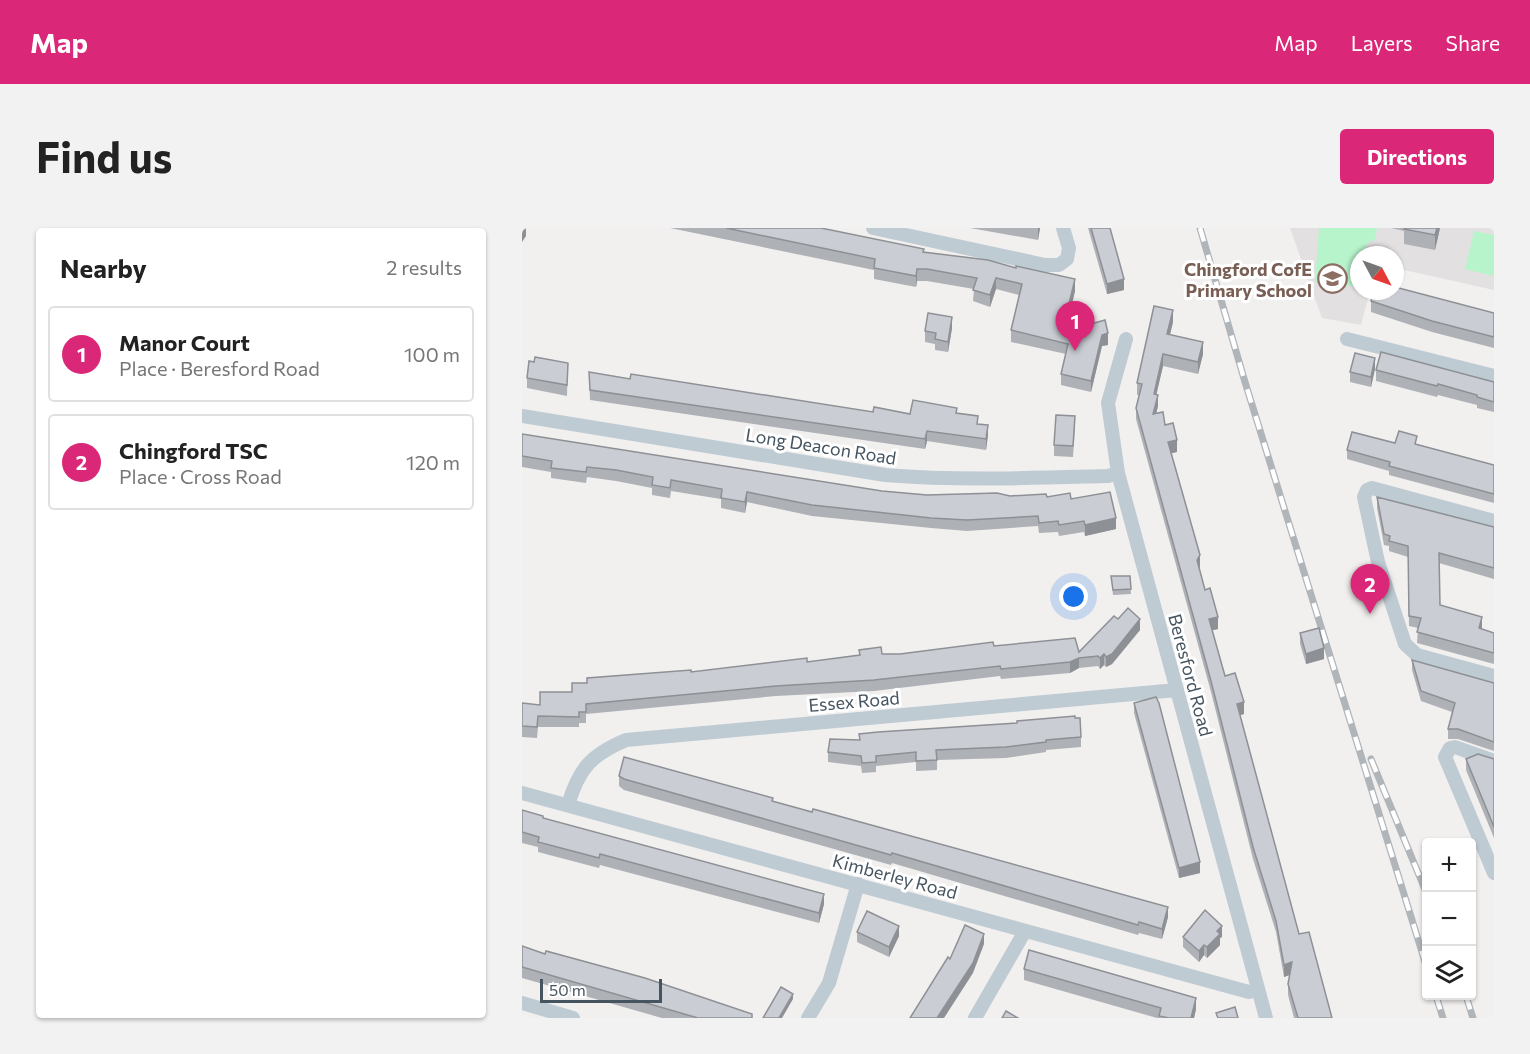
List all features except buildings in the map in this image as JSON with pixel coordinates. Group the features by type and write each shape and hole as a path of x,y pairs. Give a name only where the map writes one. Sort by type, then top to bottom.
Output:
{"street":[{"path":"873,228 1045,266 1059,265 1067,259 1069,248 1063,228"},
{"name":"Beresford Road","path":"1126,339 1108,403 1118,473 1266,1018"},
{"path":"1347,339 1494,376"},
{"name":"Long Deacon Road","path":"522,416 885,475 927,479 1108,476 1118,473"},
{"path":"1494,520 1372,488 1367,490 1364,497 1367,517 1397,625 1405,644 1417,655 1494,676"},
{"name":"Essex Road","path":"568,805 588,762 604,749 626,740 1177,690"},
{"path":"1494,761 1450,748 1445,757 1494,873"},
{"name":"Kimberley Road","path":"522,793 1249,992 1258,990"},
{"path":"808,1018 829,983 858,884"},
{"path":"975,1018 1025,931"},
{"path":"522,1003 573,1018"}],"shaded area":[{"name":"Chingford CofE Primary School","path":"1290,228 1494,228 1494,290 1404,270 1404,246 1350,246 1350,300 1368,300 1361,325 1322,318"}],"green space":[{"path":"1319,228 1377,228 1375,240 1367,243 1366,246 1350,246 1350,286 1315,282"},
{"path":"1474,231 1494,235 1494,276 1465,269"}],"railway":[{"path":"1200,228 1245,382 1422,952"},
{"path":"1371,759 1422,882"},
{"path":"1437,1000 1443,1018"},
{"path":"1467,1000 1473,1018"}],"place":[{"name":"Chingford CofE Primary School","path":"1333,279"},
{"name":"Manor Court","path":"1075,351"},
{"name":"Chingford TSC","path":"1370,614"}]}
